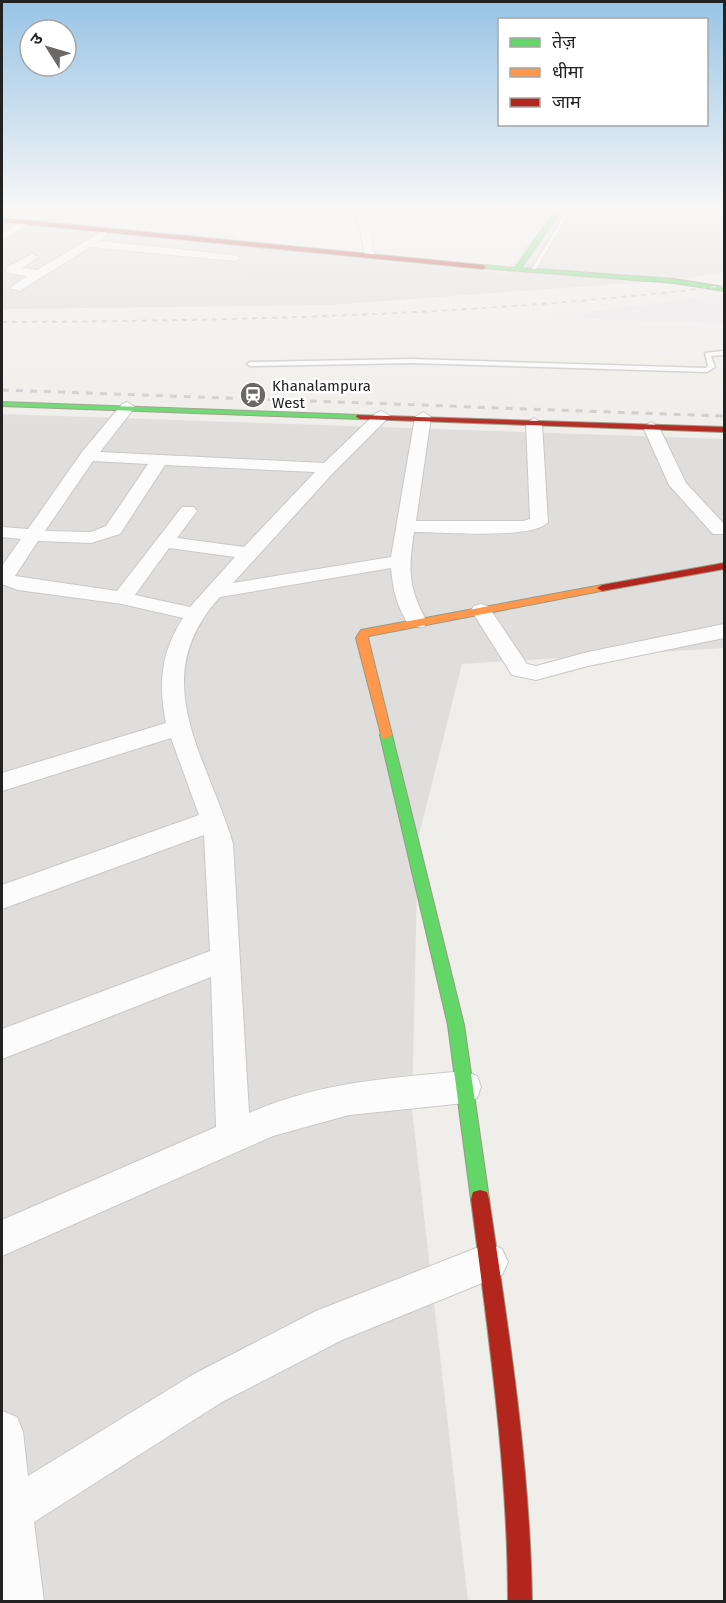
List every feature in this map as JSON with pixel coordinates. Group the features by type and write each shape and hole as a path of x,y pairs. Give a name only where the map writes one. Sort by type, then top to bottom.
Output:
{"street":[{"path":"16,288 21,285"},
{"path":"698,285 724,289"},
{"path":"2,404 423,417 724,430"},
{"path":"127,407 88,456 3,578 7,581 122,598 194,614"},
{"path":"233,1135 223,959 220,844 215,820 173,712 169,680 174,651 183,628 212,592 327,468 382,416"},
{"path":"417,622 403,595 400,561 423,417"},
{"path":"405,526 525,527 539,522 534,423"},
{"path":"651,427 678,485 720,530"},
{"path":"88,456 327,468"},
{"path":"2,531 87,537 105,536 113,530 160,459"},
{"path":"122,598 188,511"},
{"path":"164,542 248,553"},
{"path":"212,592 400,561"},
{"path":"520,1602 520,1533 508,1402 456,1025 362,638 365,633 372,630 724,566"},
{"path":"481,610 520,670 536,673 588,659 724,631"},
{"path":"2,782 180,727"},
{"path":"2,897 215,820"},
{"path":"2,1044 223,959"},
{"path":"2,1238 271,1119 349,1098 465,1087"},
{"path":"6,1515 228,1378 330,1325 489,1262"},
{"path":"2,1432 6,1515 21,1602"}],"lane":[{"path":"250,364 411,361 706,370 712,368 707,354 724,353"}],"shaded area":[{"path":"2,285 607,285 330,305 2,309"},
{"path":"724,294 724,324 549,317"},
{"path":"2,414 724,439 724,648 462,664 418,839 412,1110 468,1601 2,1601"}],"railway":[{"path":"2,322 274,318 454,310 544,304 724,286"},
{"path":"2,390 724,416"}],"traffic: fast":[{"path":"698,285 724,289"},
{"path":"2,404 360,417"},
{"path":"386,735 456,1025 480,1199"}],"traffic: slow":[{"path":"386,735 362,638 365,633 602,588"}],"traffic: jam":[{"path":"360,417 724,430"},
{"path":"602,588 724,566"},
{"path":"480,1199 513,1450 520,1551 520,1602"}],"place":[{"name":"Khanalampura West","path":"253,395"}]}
